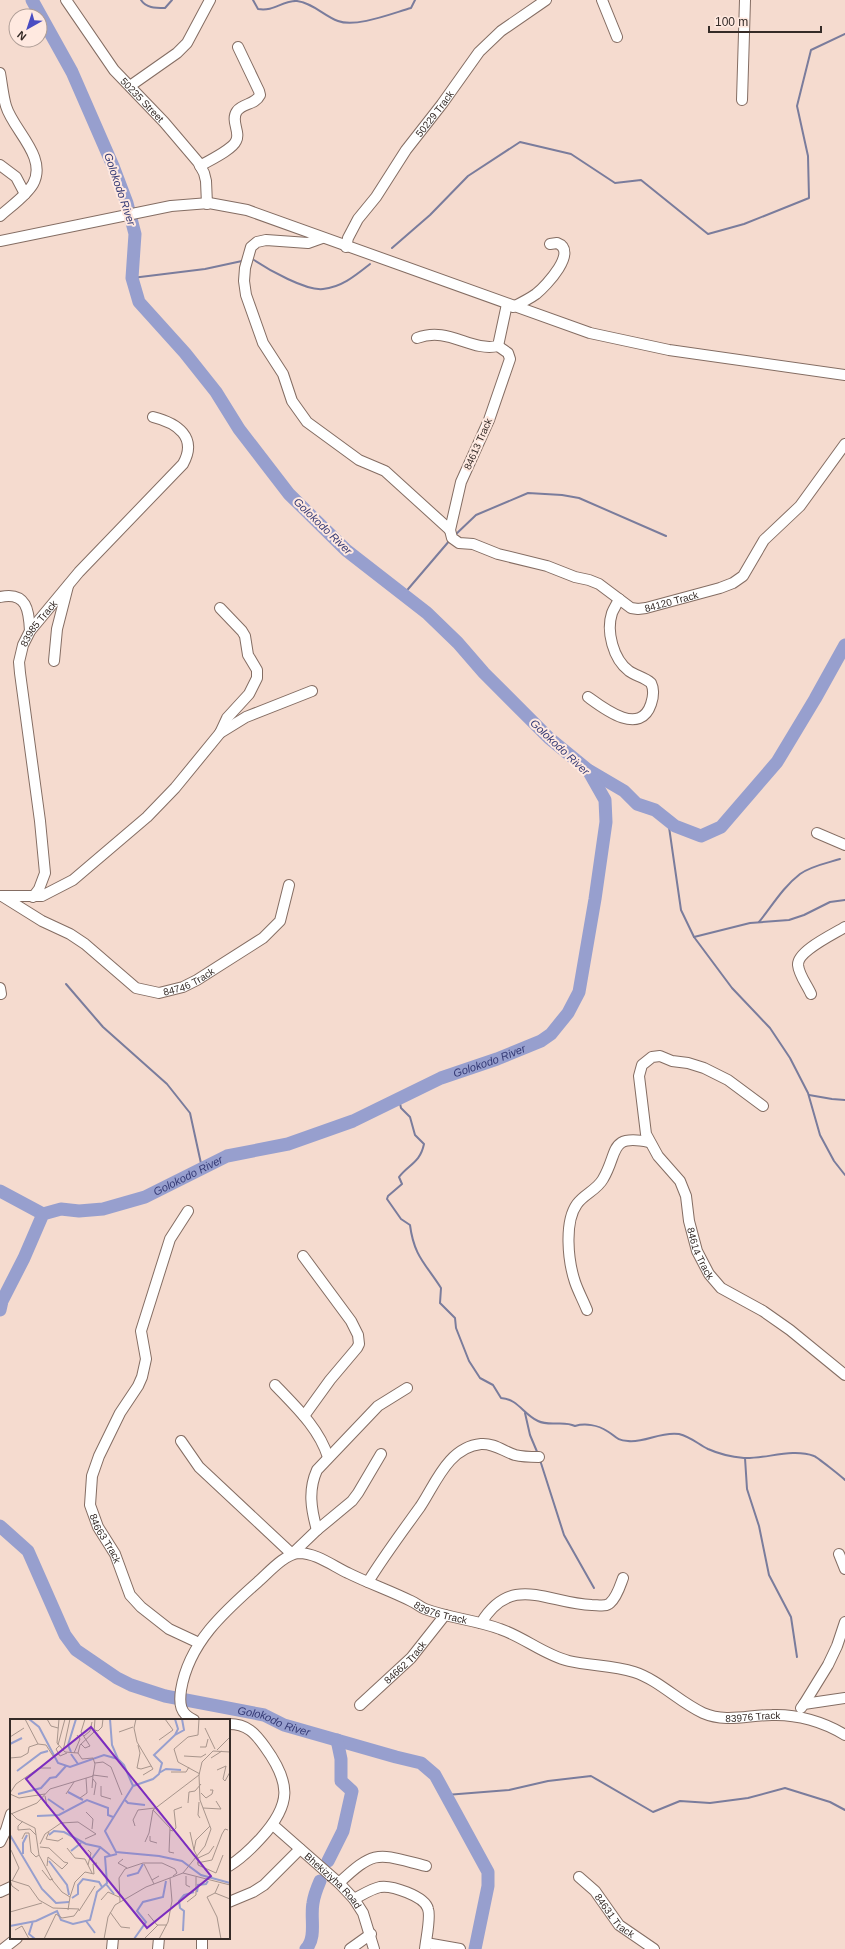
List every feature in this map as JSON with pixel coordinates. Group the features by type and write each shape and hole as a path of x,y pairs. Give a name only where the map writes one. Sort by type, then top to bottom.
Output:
{"street":[{"name":"50235 Street","path":"66,0 104,58 164,122 200,166 206,181 207,204"},
{"path":"130,86 177,53 187,43 210,0"},
{"name":"50229 Track","path":"346,247 348,238 358,219 376,197 406,150 442,104 479,52 501,31 546,0"},
{"path":"602,0 617,37"},
{"path":"742,100 745,0"},
{"path":"200,166 233,146 238,136 234,118 236,113 240,108 255,102 260,95 238,47"},
{"path":"0,73 6,106 28,143 37,165 36,177 33,185 0,216"},
{"path":"0,165 16,177 25,194"},
{"path":"0,241 151,209 207,204 247,210 510,306 590,333 644,346 845,375"},
{"name":"84120 Track","path":"322,238 308,244 266,240 257,242 251,247 244,268 244,281 246,295 264,344 283,374 292,401 307,422 359,460 385,471 450,530 452,538 459,543 473,544 498,554 537,565 548,566 574,577 599,584 631,608 638,609 692,596 733,583 743,576 764,540 805,500 845,444"},
{"path":"417,338 427,334 435,334 448,336 482,347 498,346 510,306 539,291 565,258 566,251 564,246 557,243 550,244"},
{"name":"84613 Track","path":"450,530 461,482 489,420 510,359 508,353 498,346"},
{"name":"83985 Track","path":"33,897 41,886 45,873 39,814 19,662 24,640 68,585 183,464 188,456 186,440 177,426 153,417"},
{"path":"54,661 57,629 68,585"},
{"path":"0,597 17,598 23,601 29,612 30,631"},
{"path":"588,697 616,715 630,720 635,719 646,712 652,702 653,695 651,683 623,666 617,657 612,644 610,626 612,613 619,599"},
{"path":"1,896 42,896 73,880 116,845 147,817 175,788 220,733 227,718 249,694 258,678 257,670 248,655 245,636 220,608"},
{"path":"220,733 246,717 312,691"},
{"path":"817,833 845,845"},
{"name":"84746 Track","path":"1,896 42,921 70,934 85,944 136,988 159,993 183,987 197,980 263,938 280,921 289,885"},
{"path":"811,994 798,968 799,958 805,951 845,927"},
{"name":"84614 Track","path":"762,1106 728,1080 704,1068 688,1063 672,1061 660,1056 652,1057 642,1065 639,1076 643,1121 649,1142 658,1156 680,1181 686,1196 694,1244 709,1274 724,1290 763,1311 790,1330 845,1374"},
{"path":"587,1310 574,1281 571,1261 569,1241 573,1211 582,1199 600,1183 608,1169 616,1147 619,1144 623,1141 634,1140 649,1142"},
{"name":"84663 Track","path":"188,1211 170,1239 141,1331 146,1359 144,1371 138,1386 126,1403 102,1450 92,1476 90,1505 93,1516 103,1537 115,1554 130,1595 141,1607 169,1629 198,1643"},
{"path":"303,1256 351,1321 357,1332 359,1340 357,1348 304,1416"},
{"path":"275,1384 304,1416 321,1440 328,1457"},
{"path":"317,1530 312,1511 310,1494 312,1480 317,1470 378,1406 407,1388"},
{"path":"181,1441 199,1467 292,1554"},
{"path":"368,1582 386,1553 421,1506 439,1473 453,1458 468,1448 479,1444 491,1444 516,1455 539,1457"},
{"path":"192,1719 187,1716 181,1709 180,1695 183,1677 198,1643 207,1631 240,1598 352,1501 381,1454"},
{"name":"83976 Track","path":"292,1554 304,1554 323,1560 411,1601 424,1609 481,1623 522,1638 557,1658 633,1672 658,1684 704,1713 721,1718 746,1718 771,1714 794,1716 817,1722 845,1735"},
{"path":"839,1554 845,1569"},
{"path":"481,1623 489,1610 496,1604 519,1593 540,1595 585,1605 606,1605 616,1596 623,1578"},
{"name":"84662 Track","path":"360,1705 411,1658 445,1615"},
{"path":"794,1716 804,1704 828,1665 837,1646 845,1622"},
{"path":"804,1704 845,1698"},
{"path":"230,1724 242,1725 255,1733 280,1771 285,1785 286,1794 283,1806 273,1825 247,1853 230,1865"},
{"path":"0,1842 10,1817"},
{"name":"Bhekiziyha Road","path":"273,1825 339,1883 354,1899 363,1913 371,1934 374,1949"},
{"path":"230,1902 253,1892 264,1885 300,1849"},
{"path":"339,1883 360,1863 372,1857 386,1856 426,1866"},
{"name":"84631 Track","path":"580,1877 595,1891 619,1925 654,1949"},
{"path":"0,1892 10,1887"},
{"path":"354,1899 370,1890 383,1887 420,1898 427,1905 429,1911 425,1946 460,1949"},
{"path":"350,1949 371,1934"},
{"path":"3,1949 16,1939"},
{"path":"112,1949 113,1939"}],"waterway":[{"name":"Golokodo River","path":"0,1310 2,1301 24,1258 43,1214 61,1209 79,1211 103,1209 145,1197 227,1156 288,1144 353,1121 441,1078 497,1059 541,1041 551,1034 568,1013 579,992 595,899 606,822 605,800 588,770 549,738 484,673 458,643 427,613 346,550 289,494 239,429 216,392 185,353 139,302 132,278 135,234 127,203 113,166 72,72 32,0"},
{"path":"141,0 145,5 154,8 165,8 172,0"},
{"path":"253,0 258,9 274,8 292,1 303,2 333,19 346,23 374,19 411,8 415,0"},
{"path":"392,248 430,215 468,176 520,142 571,154 615,183 641,180 708,234 744,224 809,198 808,156 797,106 811,50 845,34"},
{"path":"254,260 278,274 307,287 316,289 330,288 343,283 370,264"},
{"path":"132,278 205,269 242,261"},
{"path":"454,536 476,515 528,493 562,495 579,498 666,536"},
{"path":"403,595 450,540"},
{"path":"590,771 624,791 637,804 655,810 675,826 701,836 721,827 777,762 845,645"},
{"path":"668,820 681,910 694,937 732,988 770,1028 790,1058 808,1093 820,1135 834,1161 845,1175"},
{"path":"759,922 783,891 800,874 814,867 840,859"},
{"path":"694,937 750,923 789,920 804,915 830,902 845,900"},
{"path":"66,984 103,1027 167,1084 190,1113 202,1168"},
{"path":"809,1095 845,1100"},
{"path":"399,1099 401,1108 410,1117 415,1135 424,1144 417,1159 399,1177 402,1184 388,1196 387,1199 401,1219 410,1225 417,1252 441,1288 440,1303 455,1318 456,1328 469,1361 480,1378 493,1385 501,1398 512,1401 528,1415 543,1423 596,1426 618,1439 634,1441 666,1434 679,1434 712,1451 735,1457 752,1458 788,1453 806,1454 816,1457 845,1480"},
{"path":"0,1191 43,1214"},
{"path":"525,1413 530,1435 538,1454"},
{"path":"745,1458 747,1489 759,1526 769,1575 791,1617 797,1657"},
{"path":"540,1460 564,1535 594,1588"},
{"name":"Golokodo River","path":"0,1526 28,1551 65,1635 76,1650 117,1678 131,1685 165,1696 264,1715 284,1725 421,1763 435,1775 488,1872 488,1886 475,1949"},
{"path":"328,1861 343,1831 352,1791 341,1781 341,1759 337,1740"},
{"path":"446,1795 509,1790 548,1781 591,1776 653,1812 680,1801 710,1803 748,1798 785,1788 830,1802 845,1810"},
{"path":"306,1949 311,1939 312,1909 320,1881"}]}
